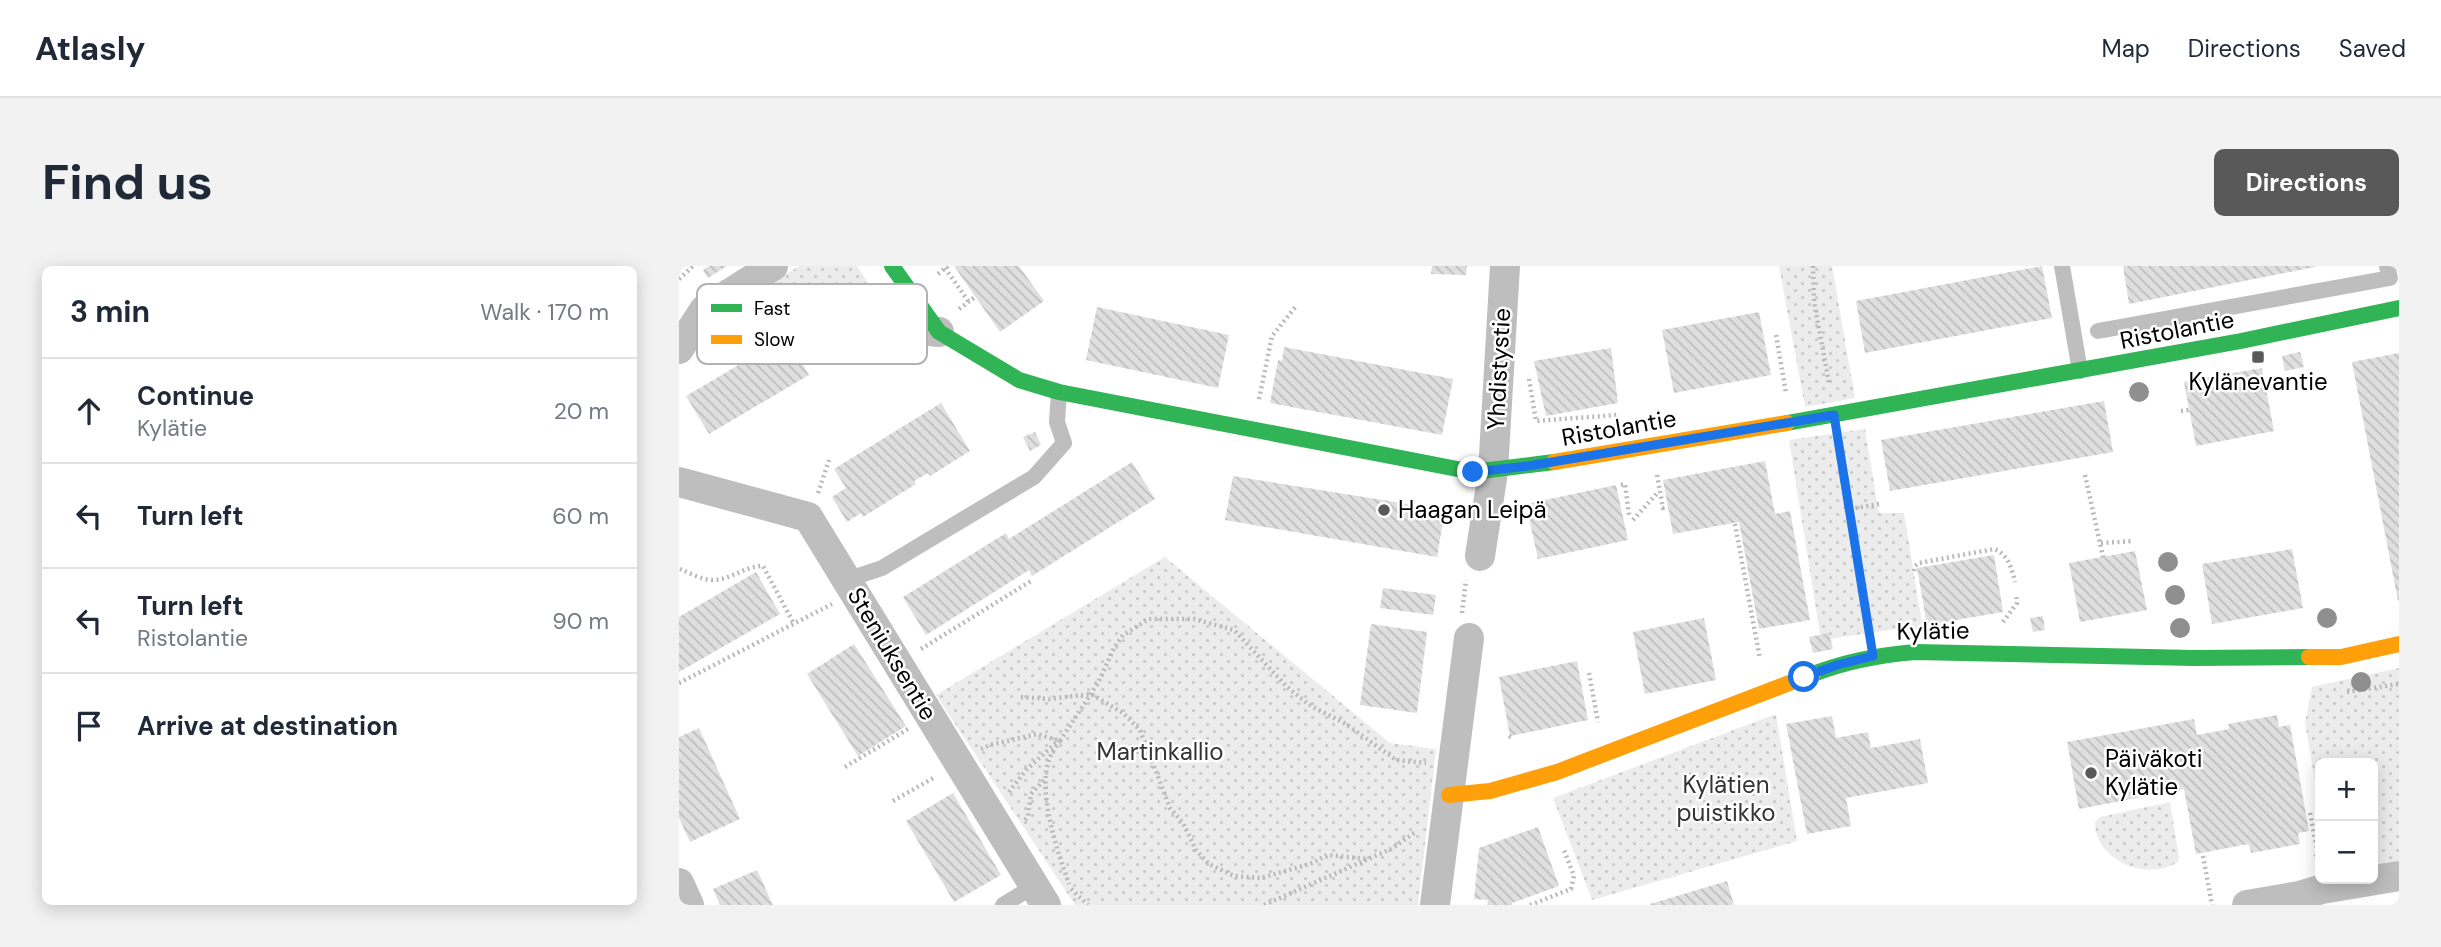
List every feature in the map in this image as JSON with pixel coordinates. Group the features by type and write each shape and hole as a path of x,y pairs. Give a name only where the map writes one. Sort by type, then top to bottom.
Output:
{"street":[{"path":"744,284 773,266"},
{"name":"Ristolantie","path":"892,266 905,284"},
{"name":"Yhdistystie","path":"1473,565 1493,472 1505,266"},
{"name":"Ristolantie","path":"927,314 940,332 1019,380 1059,392 1454,469 1493,472 2080,371 2100,343 2254,338 2397,308"},
{"path":"679,348 697,321"},
{"path":"927,331 940,332"},
{"name":"Steniuksentie","path":"679,482 808,517 1039,896"},
{"path":"1435,905 1465,629"},
{"name":"Kylätie","path":"1448,795 1472,795 1511,786 1604,754 1837,665 1873,656 1915,652 2193,658 2341,656 2399,644"},
{"path":"2247,905 2299,896 2309,891 2399,876"},
{"path":"679,883 689,905"}],"lane":[{"path":"2062,266 2080,371"},
{"path":"2100,343 2388,272 2397,308"},
{"path":"848,584 882,568 1034,477 1064,443 1057,422 1059,392"},
{"path":"1003,905 1039,896"}],"path":[{"path":"679,279 694,266"},
{"path":"1813,266 1814,303 1873,656"},
{"path":"945,268 969,302"},
{"path":"1253,430 1272,336 1297,305"},
{"path":"1776,335 1791,422"},
{"path":"1527,372 1536,421"},
{"path":"2181,411 2189,410"},
{"path":"1527,423 1625,415"},
{"path":"814,503 829,460"},
{"path":"1656,471 1663,508 1668,507"},
{"path":"2085,475 2103,557"},
{"path":"1616,476 1618,485 1625,484 1631,517 1660,490"},
{"path":"1850,509 1879,504"},
{"path":"1735,524 1766,691"},
{"path":"2101,542 2134,541"},
{"path":"1914,571 1919,563 1994,550 2004,554 2015,582"},
{"path":"1465,629 1473,565"},
{"path":"680,569 713,580 752,566 762,566 794,624"},
{"path":"897,663 1031,581"},
{"path":"679,683 836,602 848,584"},
{"path":"1994,628 2011,613 2017,603 2016,594"},
{"path":"1070,888 1057,850 1048,810 1045,778 1049,761 1091,694 1123,635 1149,619 1194,619 1234,630 1287,687 1311,706 1346,724 1396,760 1433,764"},
{"path":"1589,673 1604,754"},
{"path":"1021,697 1049,699 1091,694 1123,713 1140,730 1170,808 1183,823 1196,850 1209,864 1234,876 1261,878 1313,863 1327,855 1368,859"},
{"path":"845,767 900,734"},
{"path":"893,802 990,745 1037,734 1060,741"},
{"path":"991,817 1026,770 1060,741"},
{"path":"1007,843 1028,816 1031,794 1045,778"},
{"path":"2311,813 2318,854 2314,858"},
{"path":"1264,905 1391,849 1422,830"},
{"path":"1532,905 1571,888 1574,876 1564,850"},
{"path":"2203,856 2212,905"}],"green space":[{"path":"800,266 857,266 869,284 776,284 775,280"},
{"path":"1779,266 1832,266 1855,398 1805,407"},
{"path":"1865,429 1879,513 1904,513 1924,635 1911,635 1905,628 1821,640 1789,440"},
{"name":"Martinkallio","path":"1165,557 1390,743 1436,749 1418,905 1075,905 936,695"},
{"path":"2399,668 2399,866 2378,868 2378,758 2315,758 2315,782 2305,723 2312,687"},
{"name":"Kylätien puistikko","path":"1776,714 1797,841 1592,900 1553,798"},
{"path":"2170,802 2179,857 2178,862 2166,868 2152,870 2125,864 2104,848 2097,836 2095,822 2100,817"}],"building":[{"path":"709,266 727,266 708,278 703,270"},
{"path":"954,266 1019,266 1044,301 1000,332"},
{"path":"1432,266 1467,266 1466,275 1431,274"},
{"path":"2042,266 2052,318 1865,353 1856,301"},
{"path":"2123,266 2315,266 2315,267 2129,304"},
{"path":"1097,307 1229,335 1218,388 1086,360"},
{"path":"1759,312 1771,375 1674,393 1662,330"},
{"path":"1284,347 1453,379 1442,435 1270,403 1278,360 1282,361"},
{"path":"1611,348 1618,403 1546,416 1534,361"},
{"path":"2300,352 2304,367 2285,371 2282,356"},
{"path":"2399,353 2399,600 2398,601 2352,362"},
{"path":"740,364 802,364 809,375 709,434 686,396"},
{"path":"2262,368 2274,431 2196,446 2184,382"},
{"path":"2104,401 2113,452 1890,491 1881,440"},
{"path":"941,403 970,451 930,476 928,473 914,481 916,484 863,517 861,513 847,522 832,497 846,488 834,469"},
{"path":"1035,432 1041,445 1030,451 1023,437"},
{"path":"1765,461 1775,514 1790,511 1810,620 1759,629 1739,522 1673,534 1663,480"},
{"path":"1132,462 1155,499 1032,576 1029,570 926,635 903,597 1006,533 1009,539"},
{"path":"1233,476 1445,510 1437,557 1225,520"},
{"path":"1616,485 1628,540 1538,559 1526,504"},
{"path":"2292,549 2303,608 2212,624 2202,564"},
{"path":"2135,551 2147,610 2080,622 2069,563"},
{"path":"1994,555 2003,612 1927,625 1917,568"},
{"path":"756,572 780,614 679,672 679,617"},
{"path":"1383,588 1436,595 1433,615 1380,608"},
{"path":"2043,616 2045,630 2033,632 2030,618"},
{"path":"1704,618 1716,680 1645,694 1633,632"},
{"path":"1371,624 1427,632 1417,713 1360,705"},
{"path":"1829,633 1833,649 1813,653 1809,637"},
{"path":"854,644 906,726 858,756 807,674"},
{"path":"1577,661 1588,720 1510,736 1499,677"},
{"path":"2277,715 2279,727 2290,725 2309,831 2298,833 2300,844 2251,853 2249,844 2196,854 2184,789 2079,809 2067,742 2194,719 2197,735 2229,729 2228,724"},
{"path":"1832,716 1836,738 1868,732 1871,748 1920,739 1928,783 1846,798 1851,826 1807,834 1786,724"},
{"path":"699,728 740,819 690,842 679,818 679,737"},
{"path":"953,793 1001,875 954,902 906,821"},
{"path":"1538,827 1559,886 1512,905 1487,905 1488,900 1474,899 1479,848"},
{"path":"757,870 773,905 720,905 713,889"},
{"path":"1727,881 1734,905 1650,905 1650,904"}],"traffic: fast":[{"path":"892,266 905,284"},
{"path":"1787,423 2241,341 2399,308"},
{"path":"927,315 939,332 1019,380 1059,392 1473,472 1554,462"},
{"path":"1813,674 1863,659 1915,652 2194,658 2309,657"}],"traffic: slow":[{"path":"1554,462 1787,423"},
{"path":"2309,657 2341,657 2399,644"},
{"path":"1449,795 1490,791 1557,772 1813,674"}],"place":[{"name":"Kylänevantie","path":"2258,357"},
{"name":"Haagan Leipä","path":"1384,510"},
{"name":"Päiväkoti Kylätie","path":"2091,773"}],"route":[{"path":"1473,472 1493,472 1834,415 1873,656 1804,677"}]}
